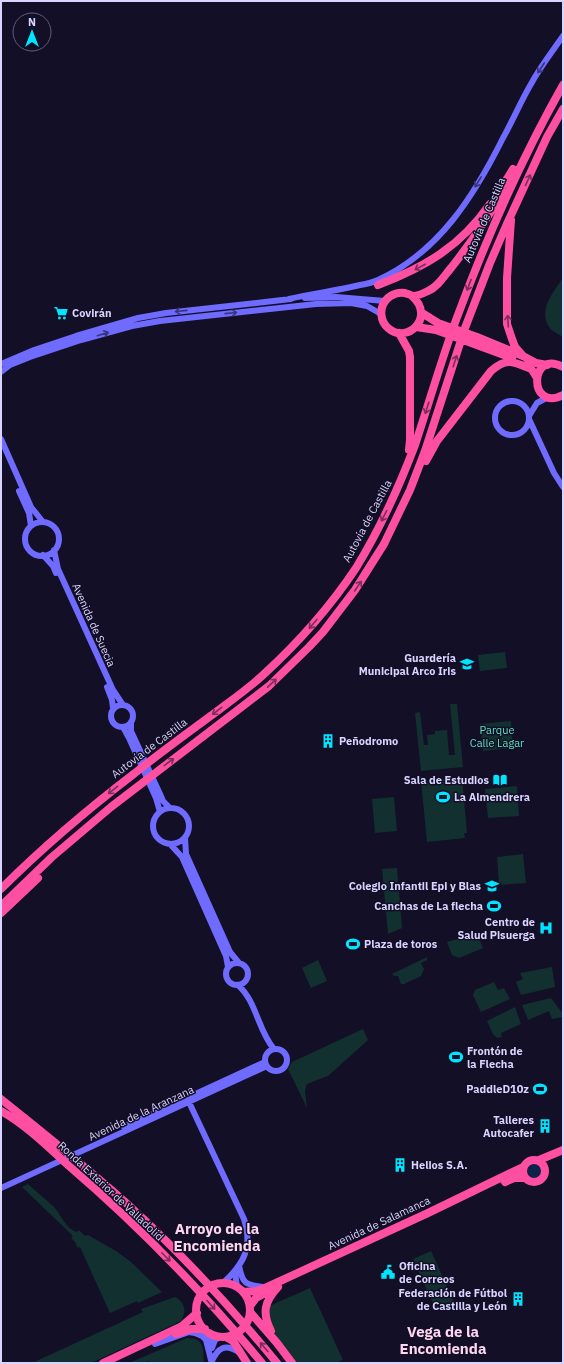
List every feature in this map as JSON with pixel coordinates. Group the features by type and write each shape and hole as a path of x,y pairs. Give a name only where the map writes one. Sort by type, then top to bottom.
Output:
{"highway":[{"path":"412,296 428,291 436,286 464,252 494,208 534,127 554,93 563,81"},
{"name":"Autovía de Castilla","path":"1,889 76,820 135,772 262,676 302,637 330,604 356,567 374,537 400,483 415,444 455,322 480,258 517,172 537,131 563,85"},
{"name":"Autovía de Castilla","path":"1,906 52,857 142,782 269,686 309,647 340,610 384,544 410,490 425,451 466,328 496,251 547,137 563,109"},
{"path":"378,285 424,265 450,248 470,229 487,209 516,165"},
{"path":"511,215 507,278 507,324 514,343 523,356"},
{"path":"401,293 412,296 418,300 421,306 422,313 419,323 416,327 406,333 399,333 389,329 385,325 381,314 385,301 395,294 401,293"},
{"path":"422,313 437,326 523,356 536,363 547,365 557,364 563,367"},
{"path":"416,327 437,326"},
{"path":"399,333 409,350 411,371 410,440 400,483"},
{"path":"476,340 507,355 534,372 537,378 539,390 544,396 562,397"},
{"path":"410,490 437,441 491,371 500,364 506,362 519,364 529,368"},
{"path":"537,378 540,370 547,365"},
{"path":"1,913 142,782"},
{"path":"1,882 60,830 76,820"},
{"path":"1,1092 38,1128"},
{"path":"1,1099 38,1128"},
{"path":"1,1107 24,1127"},
{"path":"1,1111 24,1127"},
{"name":"Ronda Exterior de Valladolid","path":"24,1127 118,1210 185,1276 262,1363"},
{"name":"Ronda Exterior de Valladolid","path":"38,1128 126,1203 194,1269 250,1330 277,1363"},
{"path":"563,1150 540,1160 532,1159 527,1162 523,1173 525,1178 532,1182 538,1182 545,1175 546,1169 551,1162 563,1155"},
{"path":"540,1160 546,1169"},
{"name":"Avenida de Salamanca","path":"240,1289 256,1291 265,1288 524,1167"},
{"name":"Avenida de Salamanca","path":"250,1309 256,1298 278,1287 514,1178 525,1178"},
{"path":"207,1331 199,1322 197,1304 201,1296 210,1287 223,1283 230,1284 240,1289 247,1298 250,1309 292,1363"},
{"path":"277,1343 269,1326 265,1312 270,1295 278,1287"},
{"path":"223,1337 234,1335 245,1326 250,1309"},
{"path":"104,1363 182,1326 197,1313"},
{"path":"114,1363 182,1331 191,1329 207,1331 233,1341 248,1363"}],"street":[{"path":"289,299 309,294 342,290 376,281 411,262 442,233 462,207 486,170 530,84 563,36"},
{"path":"306,298 378,285"},
{"path":"1,364 34,350 76,336 138,318 166,313 306,298 347,298 385,301"},
{"path":"1,372 10,365 81,340 132,326 160,321 316,304 351,303 367,306 381,314"},
{"path":"523,432 528,425 529,418 537,403 539,390"},
{"path":"524,406 537,403 548,397"},
{"path":"537,436 530,432 523,432 513,436 503,434 496,426 494,419 497,409 505,402 515,401 524,406 528,411 529,418 554,473 563,487"},
{"path":"1,440 31,507 43,522"},
{"path":"1,449 30,513 31,526"},
{"path":"38,522 43,522 51,525 57,532 59,540 54,550 47,555 35,554 26,544 26,534 31,526 38,522"},
{"name":"Avenida de Suecia","path":"54,550 58,569 112,690 123,704"},
{"name":"Avenida de Suecia","path":"43,555 53,566 109,692 113,708"},
{"path":"136,748 131,731 132,711 123,704 113,708 110,714 112,720 116,725 123,727 136,748 158,796 160,812"},
{"path":"123,727 131,722"},
{"path":"158,796 170,808"},
{"path":"185,838 176,843 170,844 165,843 158,838 154,829 154,820 160,812 170,808 180,810 187,818 189,828 185,838 186,854 230,952 239,963 243,964 248,969 246,992 272,1050"},
{"path":"170,844 182,857 226,956 228,967 226,973 227,979 231,983 238,985 246,992"},
{"path":"228,967 231,964 239,963"},
{"path":"238,985 246,981"},
{"path":"272,1050 280,1050 285,1053 287,1064 284,1068 278,1071 272,1070 266,1064 266,1057 272,1050"},
{"name":"Avenida de la Aranzana","path":"1,1188 266,1064"},
{"path":"188,1100 246,1226 248,1234 246,1251 239,1265 235,1272 223,1283"},
{"name":"Avenida de la Aranzana","path":"1,1184 37,1170"},
{"path":"239,1265 242,1280 245,1283 251,1286 265,1288"},
{"path":"235,1272 240,1289"},
{"path":"207,1331 211,1351 211,1362"},
{"path":"155,1344 189,1332 195,1333 202,1336 206,1340 211,1362"},
{"path":"211,1351 215,1340 223,1337"},
{"path":"211,1362 218,1350 225,1347 232,1348 241,1354"}],"green space":[{"path":"562,279 563,337 550,328 546,322 545,315 548,302"},
{"path":"505,652 507,668 480,671 478,655"},
{"path":"450,704 457,704 463,767 421,771 415,713 420,712 424,745 428,745 427,735 435,734 435,731 447,730 449,755 455,755"},
{"name":"Parque Calle Lagar","path":"511,721 513,748 483,751 480,724"},
{"name":"La Almendrera","path":"462,777 467,833 464,833 465,838 427,842 421,781"},
{"path":"517,786 519,816 488,818 485,789"},
{"path":"394,797 397,831 375,833 372,799"},
{"path":"523,854 526,883 499,885 497,857"},
{"path":"397,868 402,928 388,934 382,869"},
{"path":"477,934 483,948 459,958 452,955 447,942"},
{"path":"427,957 427,960 421,963 424,969 421,976 401,984 398,976 394,976 392,974"},
{"path":"318,960 327,981 311,988 302,968"},
{"path":"552,967 555,987 521,995 516,982 523,979 520,973"},
{"path":"494,982 498,990 504,988 510,999 481,1012 473,995 475,990"},
{"path":"551,998 563,1014 563,1017 552,1019 549,1011 528,1020 522,1005"},
{"path":"515,1007 521,1024 501,1033 502,1037 497,1038 493,1034 487,1021"},
{"path":"363,1029 368,1040 328,1076 307,1084 305,1091 307,1108 288,1069 292,1062"},
{"path":"28,1184 54,1207 70,1228 77,1232 79,1230 85,1236 88,1235 116,1251 131,1262 162,1292 138,1303 137,1301 110,1313 80,1247 78,1248 71,1238 73,1236 22,1187"},
{"path":"431,1251 454,1302 436,1310 413,1259"},
{"path":"310,1288 343,1360 335,1363 294,1363 278,1342 270,1326 267,1307"},
{"path":"175,1297 181,1301 184,1307 184,1314 181,1321 91,1363 32,1363 143,1312 141,1309"},
{"path":"187,1338 193,1338 200,1342 203,1349 204,1363 150,1363 148,1361 143,1363 129,1363"}],"water":[{"path":"535,1163 541,1165 543,1171 541,1177 535,1179 529,1177 527,1171 529,1165"}],"place":[{"name":"Covirán","path":"61,313"},
{"name":"Guardería Municipal Arco Iris","path":"467,664"},
{"name":"Peñodromo","path":"328,741"},
{"name":"Sala de Estudios","path":"500,780"},
{"name":"La Almendrera","path":"443,797"},
{"name":"Colegio Infantil Epi y Blas","path":"492,886"},
{"name":"Canchas de La flecha","path":"494,906"},
{"name":"Centro de Salud Pisuerga","path":"546,928"},
{"name":"Plaza de toros","path":"353,944"},
{"name":"Frontón de la Flecha","path":"456,1057"},
{"name":"PaddleD10z","path":"540,1089"},
{"name":"Talleres Autocafer","path":"545,1126"},
{"name":"Helios S.A.","path":"400,1165"},
{"name":"Oficina de Correos","path":"388,1272"},
{"name":"Federación de Fútbol de Castilla y León","path":"518,1299"}],"district":[{"name":"Arroyo de la Encomienda","path":"217,1236"},
{"name":"Vega de la Encomienda","path":"443,1340"}]}
